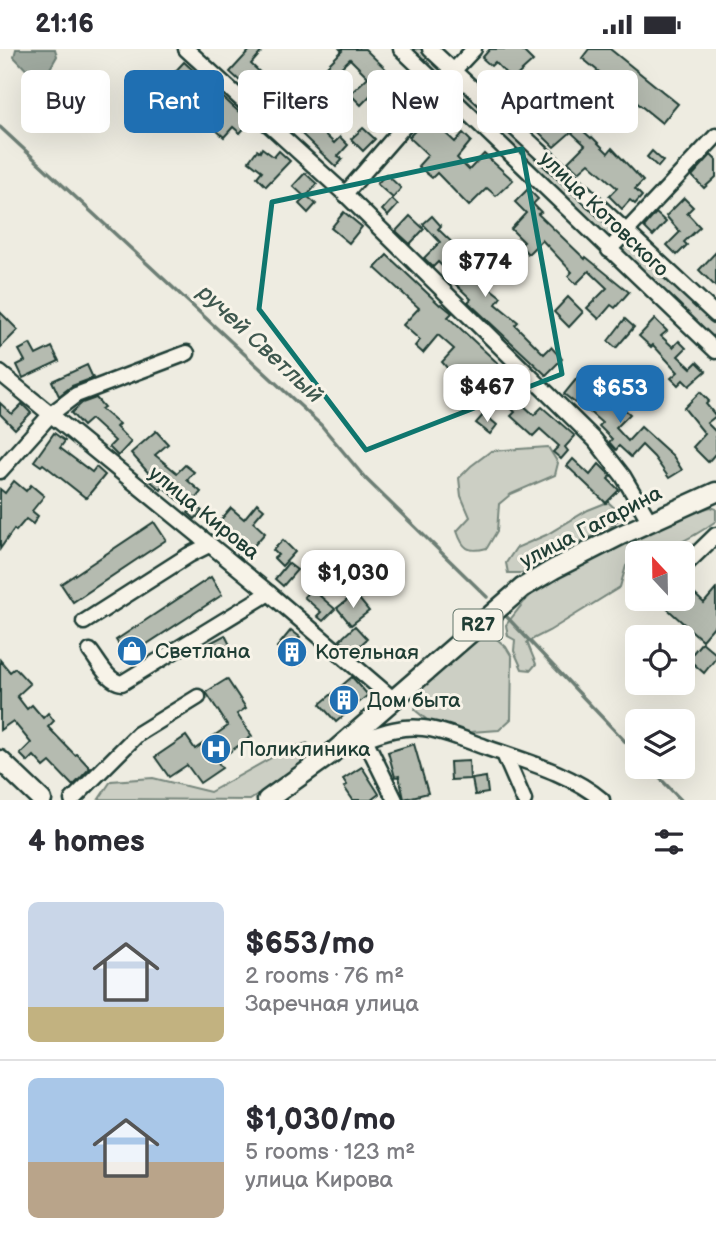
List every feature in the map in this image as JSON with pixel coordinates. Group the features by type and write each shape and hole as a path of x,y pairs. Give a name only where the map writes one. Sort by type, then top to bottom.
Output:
{"main road":[{"name":"улица Гагарина","path":"267,800 361,736 394,700 522,588 554,569 716,492"},
{"path":"0,760 42,800"}],"street":[{"path":"186,49 345,194 595,440 623,476 650,522"},
{"name":"улица Котовского","path":"401,49 423,70"},
{"name":"улица Котовского","path":"430,49 452,70"},
{"path":"454,70 474,49"},
{"name":"улица Котовского","path":"463,80 716,315"},
{"name":"улица Котовского","path":"463,109 716,351"},
{"path":"345,194 398,133"},
{"path":"609,250 716,135"},
{"path":"0,471 51,414 76,395 187,353"},
{"name":"улица Кирова","path":"0,373 394,700"},
{"path":"695,555 716,534"},
{"path":"85,622 209,545"},
{"path":"90,651 110,677 122,683 268,593"},
{"path":"72,800 138,734 198,697"},
{"path":"379,714 393,728"},
{"path":"395,800 361,736 393,728 423,728 548,770 592,792 602,800"},
{"path":"504,754 524,800"}],"highlighted area":[{"path":"522,149 562,374 366,450 259,309 272,202"}],"shaded area":[{"path":"16,49 55,49 57,56 49,70 26,70 14,57"},
{"path":"402,49 430,49 453,70 424,70"},
{"path":"463,80 477,93 477,121 463,108"},
{"path":"489,133 520,133 716,315 716,351"},
{"path":"548,447 558,463 555,475 511,494 499,504 497,531 487,548 471,550 464,546 457,531 470,517 461,496 459,478 491,451"},
{"path":"608,502 619,512 619,519 609,529 522,573 508,573 506,563 516,548"},
{"path":"711,507 716,509 716,521 683,541 625,541 625,570 620,587 527,642 536,664 531,670 522,669 514,651 515,640 508,636 506,625 524,602 543,582 655,523"},
{"path":"489,632 506,647 512,657 511,719 499,730 457,733 438,729 415,710 418,692 444,662 479,633"},
{"path":"307,743 314,749 316,757 250,800 99,799 111,781 153,778 210,792 287,749"}],"building":[{"path":"251,49 264,49 251,64 257,70 238,70 238,79 230,72"},
{"path":"340,49 365,49 387,70 367,70 367,76 350,59 338,70 325,68 342,51"},
{"path":"490,49 521,49 533,61 523,70 503,70 495,62 491,66 482,58"},
{"path":"589,49 610,49 636,70 597,70 582,58"},
{"path":"184,62 193,70 177,70"},
{"path":"638,72 678,104 662,123 638,104"},
{"path":"367,78 367,99 361,105 353,97 353,91"},
{"path":"224,98 238,111 238,131 233,127 224,137 219,133 224,133"},
{"path":"363,128 375,139 363,151 351,139"},
{"path":"301,133 323,133 334,143 340,137 348,145 338,156 343,159 336,167"},
{"path":"413,133 445,133 455,142 463,133 471,141 457,158 469,170 484,154 513,180 496,196 487,188 469,206 437,173 432,178 418,166 428,155 409,137"},
{"path":"540,133 570,133 554,147"},
{"path":"572,133 586,133 608,153 612,148 643,181 635,189 642,196 635,204 630,200 622,209 609,196 617,188 589,163 579,172 568,162 585,145"},
{"path":"262,148 274,157 279,151 290,161 266,186 257,177 262,171 249,161 257,150 260,152"},
{"path":"652,151 663,161 658,167 647,157"},
{"path":"711,155 716,160 716,177 704,188 692,176"},
{"path":"305,173 317,184 307,196 316,204 308,213 299,204 305,197 293,186"},
{"path":"386,174 401,188 393,198 377,184"},
{"path":"528,189 538,199 533,204 541,212 538,214 585,259 586,257 629,292 615,308 611,305 599,319 587,308 607,288 589,271 576,284 568,276 572,272 542,240 528,254 520,245 524,242 511,229 526,213 515,202"},
{"path":"684,198 693,207 687,213 700,227 684,242 687,245 677,255 667,245 680,232 666,216"},
{"path":"392,199 398,205 388,216 382,210"},
{"path":"344,212 362,227 349,243 331,228"},
{"path":"656,213 666,222 653,236 644,227"},
{"path":"410,216 424,229 410,244 396,231"},
{"path":"432,216 441,226 438,229 463,253 459,257 482,282 501,297 496,304 518,322 515,325 544,354 551,347 562,359 546,375 468,302 471,299 448,277 450,274 438,262 433,267 424,258 440,242 423,224"},
{"path":"716,252 716,287 699,270"},
{"path":"387,255 452,313 448,317 503,368 495,376 509,388 517,380 527,390 520,402 534,415 542,407 575,436 565,447 568,451 561,459 553,452 559,446 540,429 533,436 511,416 515,412 499,397 491,405 480,395 485,388 471,373 462,382 448,369 442,362 454,349 438,335 423,353 415,346 420,340 403,325 419,308 375,268"},
{"path":"568,297 583,312 569,327 554,312"},
{"path":"0,312 18,330 0,348"},
{"path":"625,319 634,327 616,348 608,341"},
{"path":"655,319 667,331 661,336 673,347 679,341 686,348 678,356 691,368 697,362 706,371 689,386 683,380 678,385 671,378 678,372 653,345 651,347 639,336"},
{"path":"30,344 36,355 52,347 59,361 23,378 17,365 25,361 19,350"},
{"path":"87,365 93,378 72,386 59,396 52,381"},
{"path":"578,377 595,390 598,387 630,414 616,428 628,441 641,427 673,456 682,470 669,478 642,445 631,457 619,446 616,450 609,442 612,439 599,426 602,423 577,401 575,403 564,394"},
{"path":"700,392 709,401 706,404 716,416 707,423 716,432 716,453 708,462 693,447 705,434 684,408"},
{"path":"96,398 104,407 101,409 119,424 116,427 131,442 118,456 109,447 115,441 91,419 83,426 71,413 82,403"},
{"path":"0,403 12,414 22,404 31,413 15,429 0,414"},
{"path":"484,414 497,425 490,434 476,423"},
{"path":"156,431 168,444 155,455 177,473 185,465 194,472 187,480 201,492 188,508 163,487 161,490 149,480 152,477 131,453"},
{"path":"54,433 65,441 60,448 92,472 96,467 105,475 86,498 43,464 41,466 34,461"},
{"path":"573,459 590,475 599,464 611,476 608,479 619,490 606,503 567,466"},
{"path":"14,481 26,491 31,485 44,496 32,511 38,516 33,524 26,519 16,531 14,529 0,549 0,489 5,493"},
{"path":"257,503 264,509 253,522 265,533 251,549 248,546 243,551 217,524 231,508 244,519"},
{"path":"195,505 202,511 195,519 188,513"},
{"path":"154,522 166,540 73,602 61,584"},
{"path":"283,540 295,552 282,566 274,558 278,555 273,550"},
{"path":"288,563 297,570 283,586 275,579"},
{"path":"211,577 222,595 127,657 116,640"},
{"path":"318,581 327,589 320,596 335,609 323,621 317,616 321,612 304,597"},
{"path":"716,589 716,624 702,640 695,634 695,625 685,625 670,611 695,611 695,595 704,603"},
{"path":"355,594 369,611 351,625 337,608"},
{"path":"355,626 367,639 353,652 340,640"},
{"name":"Котельная","path":"291,630 300,637 292,646 306,657 300,665 277,647"},
{"path":"225,635 230,645 215,653 210,643"},
{"path":"702,642 716,654 716,658 704,673 695,665 695,650"},
{"path":"0,660 10,672 15,668 30,684 17,696 27,709 32,705 43,718 48,713 54,721 48,727 90,768 73,786 50,762 44,767 34,756 28,762 20,754 31,743 13,721 0,730"},
{"name":"Дом быта","path":"352,677 368,695 336,722 320,704"},
{"path":"227,679 246,708 237,714 252,736 217,761 222,768 200,783 187,765 169,777 155,757 186,736 195,749 228,726 206,692"},
{"path":"414,744 428,793 404,799 399,776 395,777 388,752"},
{"path":"469,761 470,779 451,780 450,762"},
{"path":"362,767 379,794 371,800 353,800 344,787 347,785 343,779"},
{"path":"486,777 488,793 475,795 472,779"}],"waterway":[{"name":"ручей Светлый","path":"0,127 321,425 366,479 487,597"},
{"name":"ручей Светлый","path":"505,615 625,741"},
{"name":"ручей Светлый","path":"661,779 681,800"}],"place":[{"name":"Светлана","path":"132,651"},
{"name":"Котельная","path":"292,652"},
{"name":"Дом быта","path":"344,700"},
{"name":"Поликлиника","path":"216,749"}]}
